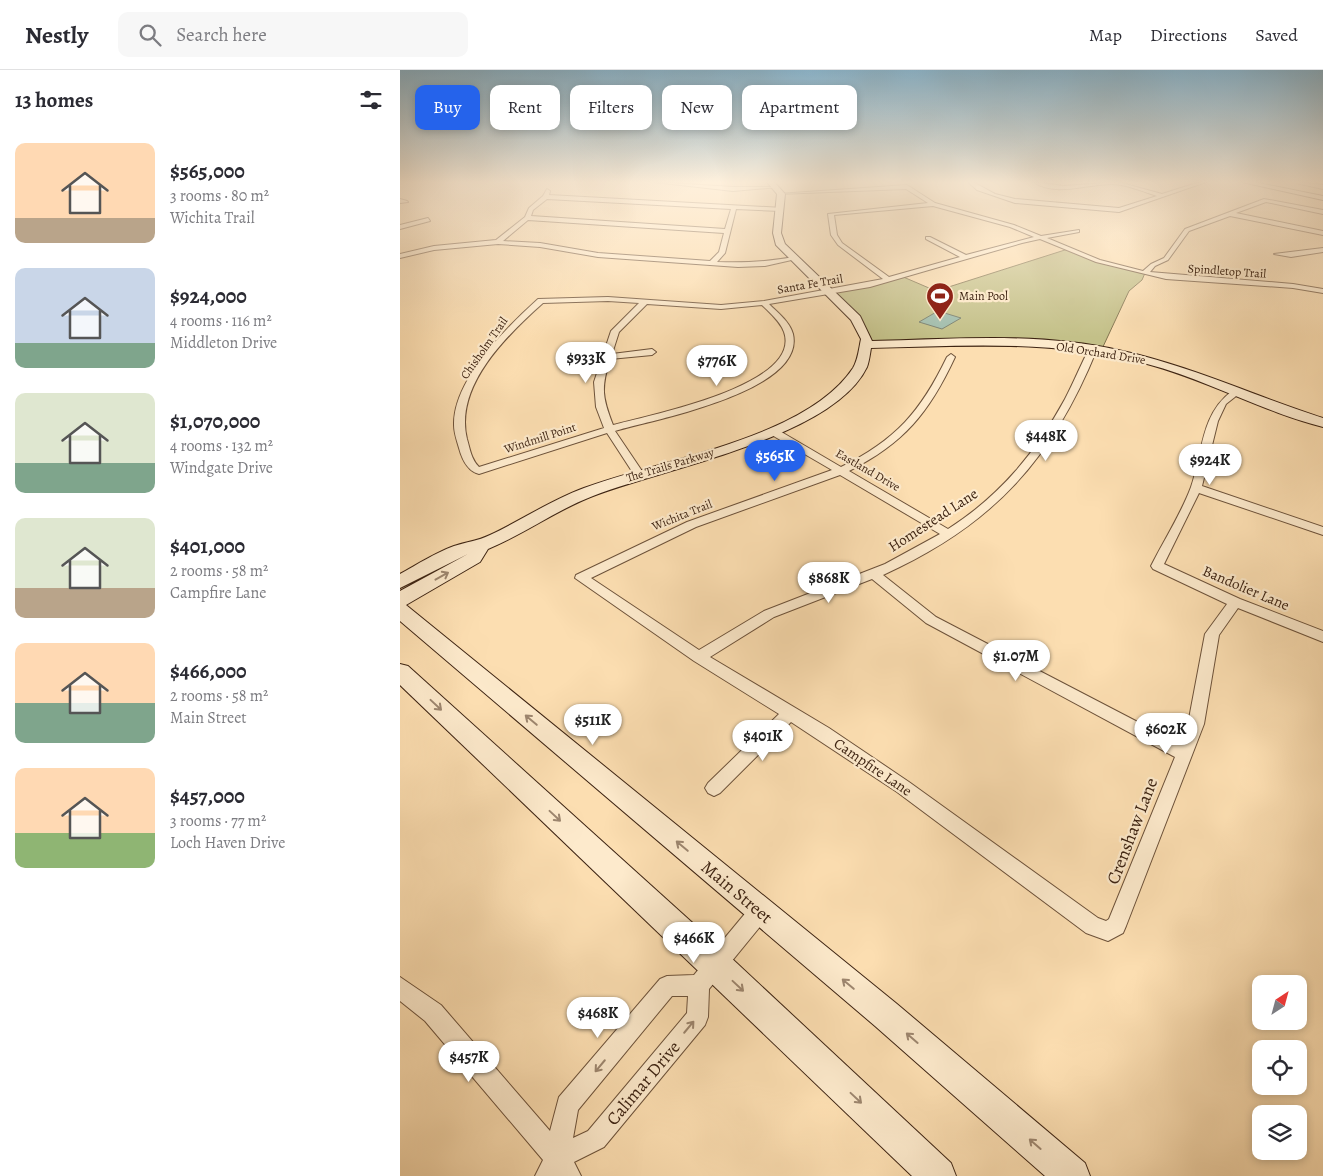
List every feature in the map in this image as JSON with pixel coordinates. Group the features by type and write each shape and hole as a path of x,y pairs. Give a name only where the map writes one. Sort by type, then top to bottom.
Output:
{"street":[{"path":"498,242 508,234"},
{"path":"712,263 722,253 726,234"},
{"path":"777,234 779,240 793,259 813,276 827,293 856,318 867,339 868,345"},
{"path":"835,234 836,239 866,265 888,280"},
{"name":"Spindletop Trail","path":"1031,234 1098,261 1145,273 1203,281 1293,286 1323,291"},
{"name":"Santa Fe Trail","path":"541,301 608,299 709,307 764,303 827,293 888,280 938,264 1040,237 1061,234"},
{"path":"1145,273 1153,265 1166,259 1184,234"},
{"path":"928,238 965,257"},
{"path":"400,256 446,247 498,242 540,245 598,255 712,263 757,264 793,259"},
{"path":"1277,254 1292,256 1323,250"},
{"name":"Chisholm Trail","path":"479,471 474,469 468,459 459,423 466,394 507,333 541,301"},
{"path":"639,474 609,429 601,407 598,382 615,331 645,302"},
{"path":"609,429 718,399 748,386 771,370 784,354 789,338 783,322 764,303"},
{"name":"Old Orchard Drive","path":"868,345 1011,343 1093,350 1151,361 1190,373 1235,393 1323,423"},
{"name":"The Trails Parkway","path":"400,582 460,550 482,546 569,499 639,474 774,432 802,418 838,394 860,368 868,345"},
{"name":"Homestead Lane","path":"699,657 731,635 780,609 888,568 948,533 989,504 1016,479 1036,454 1074,390 1093,350"},
{"path":"605,357 652,352"},
{"name":"Wichita Trail","path":"581,578 630,552 708,518 842,471 895,438 917,416 936,389 951,357"},
{"path":"1235,393 1222,404 1213,421 1196,488 1323,531"},
{"name":"Windmill Point","path":"479,471 609,429"},
{"name":"Eastland Drive","path":"774,432 948,533"},
{"name":"Bandolier Lane","path":"1196,488 1157,566 1235,602 1323,637"},
{"name":"The Trails Parkway","path":"400,600 474,558 482,546"},
{"path":"873,573 931,620 1183,754"},
{"name":"Campfire Lane","path":"581,578 699,657 790,713 903,787 1093,926 1108,930"},
{"name":"Crenshaw Lane","path":"1108,930 1116,926 1196,724 1212,634 1235,602"},
{"name":"Main Street","path":"400,610 886,1015 1072,1176"},
{"path":"400,672 708,975 938,1176"},
{"path":"714,788 790,713"},
{"path":"558,1170 568,1105 668,986 708,975 760,911"},
{"name":"Calimar Drive","path":"558,1170 596,1139 697,1018 708,975"},
{"path":"400,988 433,1013 558,1170"}],"shaded area":[{"path":"1068,249 1113,266 1145,273 1142,280 1129,291 1101,351 1064,346 867,345 862,327 827,293 901,276 936,291"},
{"name":"Main Pool","path":"938,311 961,318 942,329 919,322"}],"place":[{"name":"Main Pool","path":"940,320"}]}
